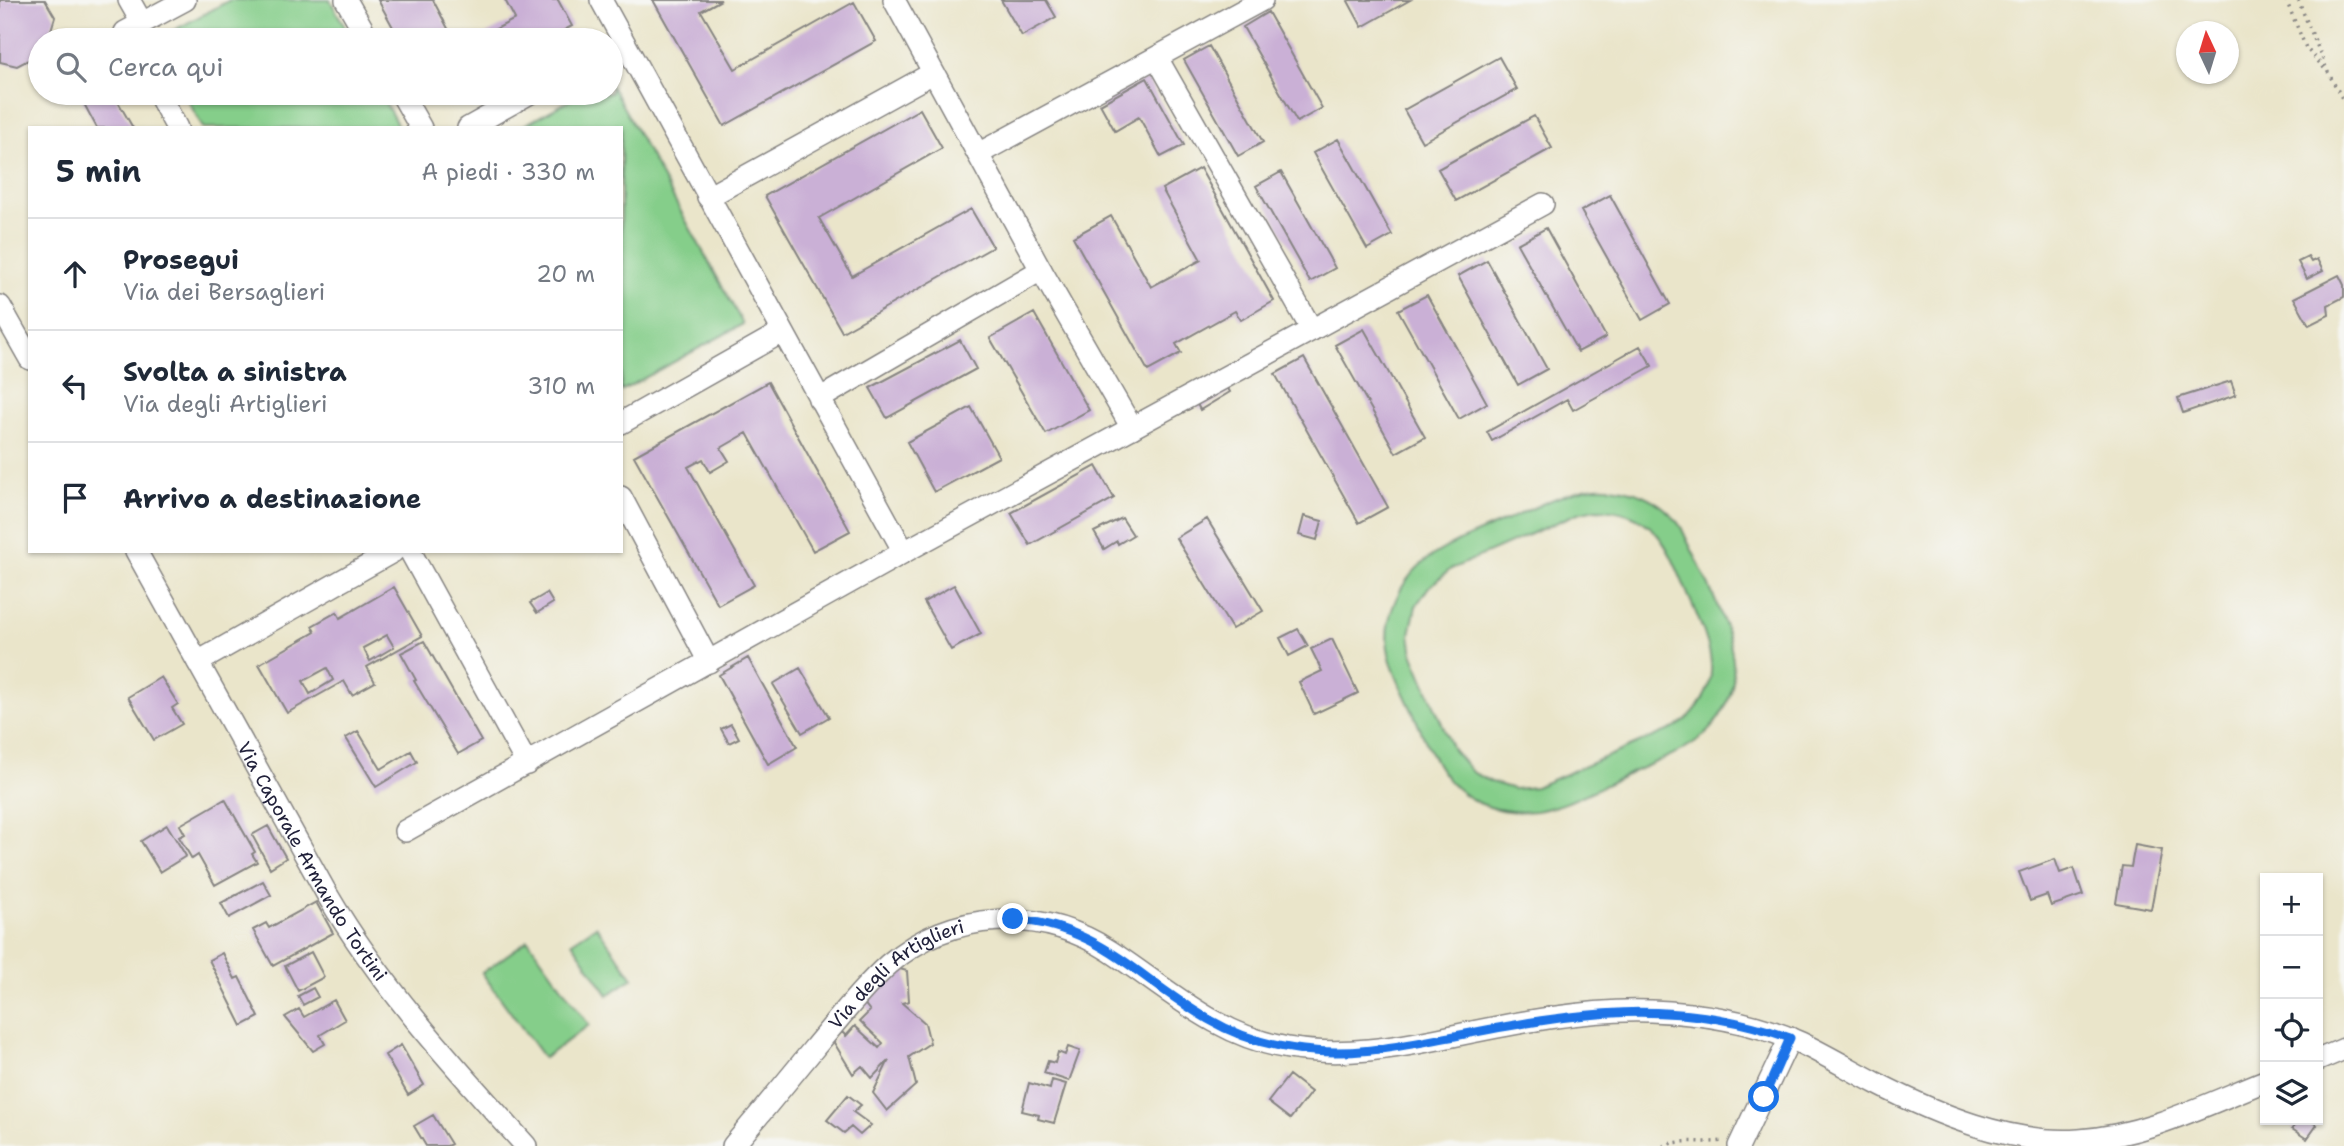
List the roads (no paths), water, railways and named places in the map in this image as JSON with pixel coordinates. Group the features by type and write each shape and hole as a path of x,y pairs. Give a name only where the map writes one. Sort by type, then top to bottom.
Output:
{"street":[{"path":"130,0 142,23"},
{"path":"133,28 185,0"},
{"path":"346,0 362,28"},
{"path":"601,0 611,28"},
{"path":"894,0 1041,270 1132,428"},
{"path":"978,154 1262,0"},
{"path":"623,54 708,197 904,552"},
{"path":"1157,58 1312,330"},
{"path":"708,197 933,73"},
{"path":"165,105 176,126"},
{"path":"408,105 420,126"},
{"path":"472,126 509,105"},
{"path":"405,831 904,552 1544,205"},
{"path":"819,399 1041,270"},
{"path":"0,306 28,355"},
{"path":"623,422 782,332"},
{"path":"623,501 709,662"},
{"name":"Via Caporale Armando Tortini","path":"137,553 328,896 357,943 439,1046 526,1146"},
{"path":"198,662 390,553"},
{"path":"411,553 527,764"},
{"name":"Via degli Artiglieri","path":"733,1146 858,996 888,965 938,932 993,920 1032,921 1074,932 1108,950 1183,1004 1215,1023 1252,1039 1303,1050 1348,1052 1384,1049 1534,1022 1632,1011 1675,1012 1723,1020 1790,1038 1915,1102 1995,1130 2042,1139 2076,1141 2134,1131 2260,1083"},
{"path":"1740,1144 1790,1038"},
{"path":"2323,1058 2344,1049"}]}
